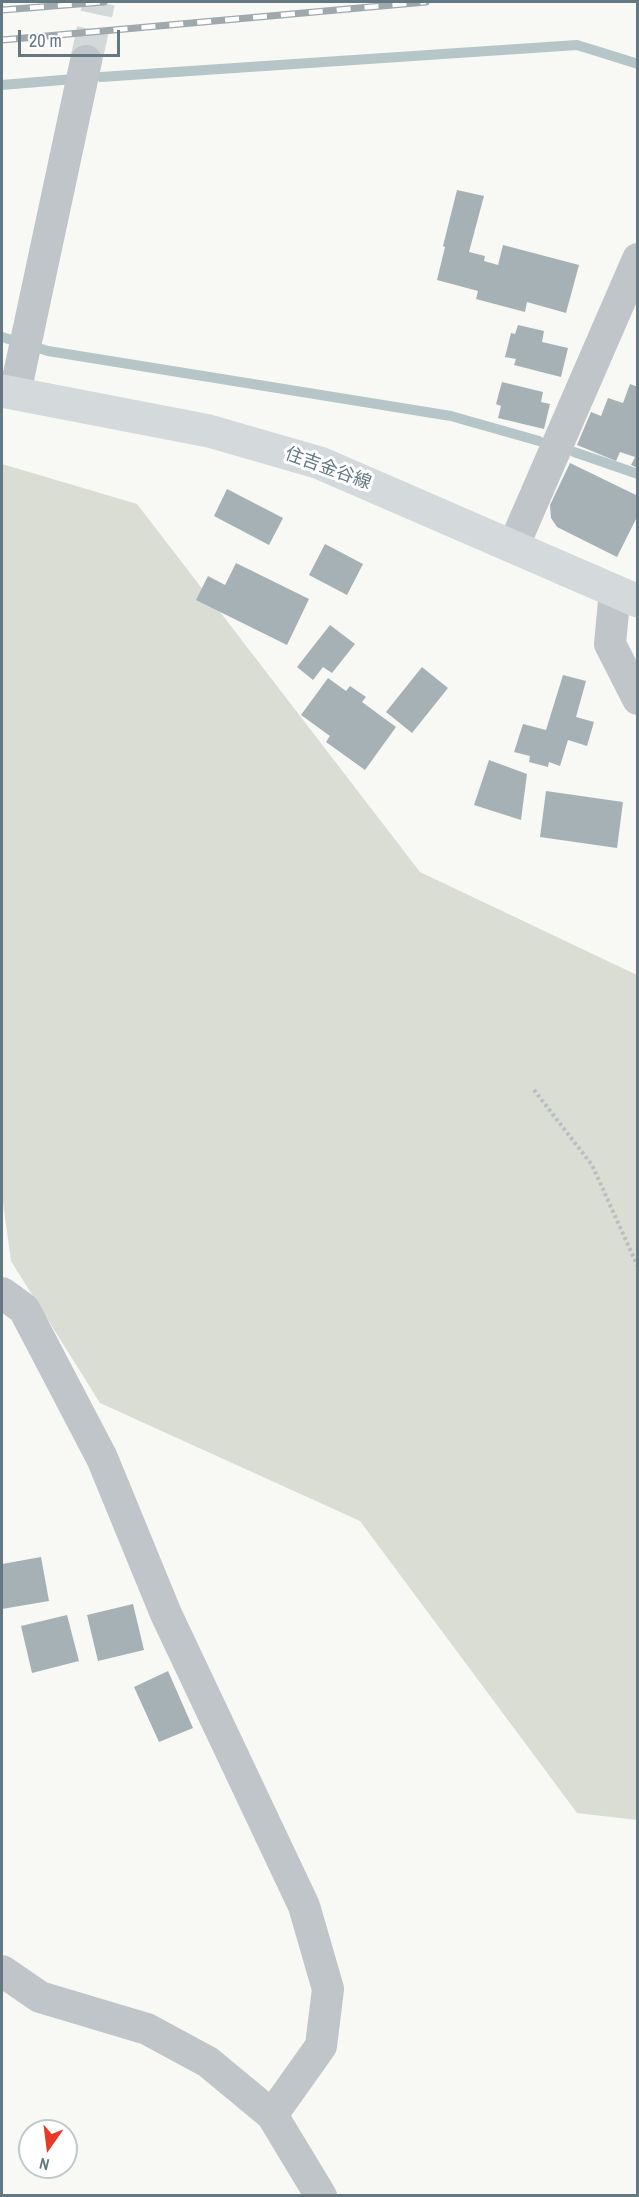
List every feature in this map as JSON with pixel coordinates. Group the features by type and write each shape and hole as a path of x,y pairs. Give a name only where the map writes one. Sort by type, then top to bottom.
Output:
{"main road":[{"name":"住吉金谷線","path":"8,392 209,431 320,463 626,596"}],"street":[{"path":"8,392 26,342 86,61"},
{"path":"513,547 638,259"},
{"path":"626,596 610,644 638,699"},
{"path":"2,1293 24,1309 102,1458 166,1614 304,1906 328,1989 321,2046 272,2115"},
{"path":"2,1971 40,1997 147,2029 208,2062 272,2115 321,2196"}],"path":[{"path":"534,1090 592,1165 638,1267"}],"shaded area":[{"path":"2,464 137,504 420,872 637,975 637,1820 577,1813 360,1521 100,1403 11,1261 2,1195"}],"building":[{"path":"457,190 484,196 469,252 485,256 484,261 498,265 503,245 579,265 566,313 527,302 525,312 476,299 478,291 437,280"},
{"path":"518,325 544,331 542,342 568,348 561,377 514,365 516,359 505,357 511,333 515,334"},
{"path":"502,382 543,392 541,402 550,404 544,429 498,418 501,406 496,404"},
{"path":"630,384 638,387 638,468 631,465 635,457 620,452 616,461 577,445 591,412 601,416 608,398 623,403"},
{"path":"570,463 638,496 638,515 617,557 557,527 551,518 550,505"},
{"path":"227,489 283,518 269,545 214,516"},
{"path":"325,544 363,564 347,595 309,575"},
{"path":"236,563 309,599 287,645 196,600 208,576 225,585"},
{"path":"330,625 355,644 332,673 323,667 313,680 297,667"},
{"path":"422,667 448,688 412,733 386,712"},
{"path":"563,675 586,681 576,717 594,722 587,746 568,740 560,766 549,762 548,767 529,762 530,756 514,752 523,724 546,730"},
{"path":"328,678 346,691 350,686 366,697 362,702 396,727 365,770 326,742 330,736 301,715"},
{"path":"489,760 527,774 521,820 474,805"},
{"path":"546,791 623,802 617,848 540,837"},
{"path":"41,1557 49,1601 2,1609 2,1564"},
{"path":"133,1604 144,1650 98,1661 87,1615"},
{"path":"67,1615 79,1661 32,1673 21,1626"},
{"path":"168,1671 193,1728 159,1742 134,1687"}],"waterway":[{"path":"101,77 577,45 638,64"},
{"path":"2,85 74,79"},
{"path":"2,337 48,351 451,416 539,441"},
{"path":"574,452 638,474"}],"tunnel":[{"path":"86,61 99,2"}],"railway":[{"path":"2,10 104,2"},
{"path":"2,40 426,2"}]}
